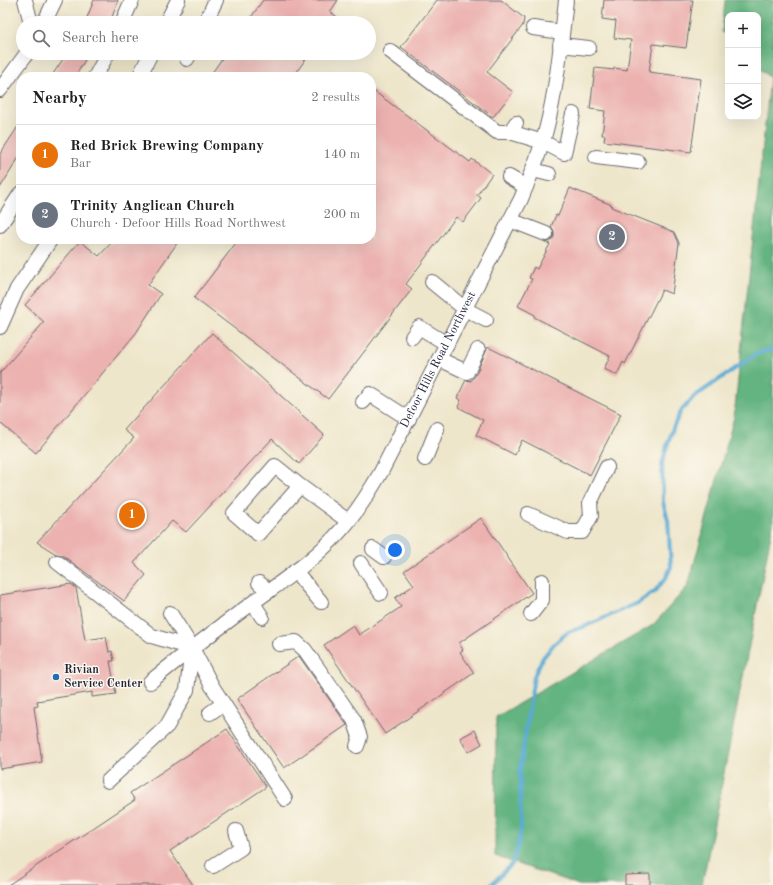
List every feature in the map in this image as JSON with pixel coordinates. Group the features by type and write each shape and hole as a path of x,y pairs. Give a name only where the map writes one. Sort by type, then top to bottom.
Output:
{"street":[{"path":"25,0 29,16"},
{"path":"47,16 55,0"},
{"path":"125,16 132,0"},
{"path":"171,16 178,0"},
{"path":"208,16 216,0"},
{"name":"Defoor Hills Road Northwest","path":"150,682 192,648 253,603 264,587 295,571 322,549 348,521 369,494 465,309 510,220 533,170 543,142 553,101 566,0"},
{"path":"533,28 589,48"},
{"path":"390,51 497,132 513,127 564,153 573,114"},
{"path":"0,90 23,60"},
{"path":"98,72 104,60"},
{"path":"142,72 148,60"},
{"path":"596,157 638,162"},
{"path":"533,170 549,174"},
{"path":"508,177 526,187"},
{"path":"0,225 16,201"},
{"path":"510,220 546,234"},
{"path":"0,326 17,289 48,244"},
{"path":"432,282 465,309 486,320"},
{"path":"412,337 419,328 447,344"},
{"path":"439,359 467,372 478,350"},
{"path":"363,402 370,394 409,419"},
{"path":"425,458 437,429"},
{"path":"300,486 258,534 234,513 275,466 348,521"},
{"path":"528,514 568,532 582,532 591,516 590,503 607,466"},
{"path":"57,562 152,636 192,648"},
{"path":"361,563 382,593"},
{"path":"295,571 321,602"},
{"path":"531,614 542,600 542,581"},
{"path":"253,603 262,616"},
{"path":"170,613 192,648 223,704 285,799"},
{"path":"279,644 296,642 305,650 354,720 360,737 358,746"},
{"path":"108,782 167,726 187,690 192,648"},
{"path":"210,713 223,704"},
{"path":"213,866 242,848 236,831"}],"green space":[{"path":"725,0 773,0 773,524 702,885 579,885 495,856 496,717 653,625 688,586 734,417 770,78 761,70 761,12 725,12 725,35 722,32"}],"building":[{"path":"94,0 118,0 112,16 88,16"},
{"path":"263,0 338,0 330,12 336,16 252,16"},
{"path":"437,0 501,0 524,18 523,25 487,72 513,92 493,117 401,47"},
{"path":"604,0 693,0 686,48 653,44 649,72 701,79 691,152 604,141 605,135 602,135 605,111 590,109 595,68 627,70 631,40 614,38 616,21 602,19"},
{"path":"62,60 85,60 78,72 54,72"},
{"path":"221,60 305,60 297,72 213,72"},
{"path":"376,93 470,162 472,159 492,174 477,195 481,198 463,222 456,217 406,284 412,289 328,399 194,298 235,244 376,244"},
{"path":"16,130 16,162 0,188 0,154"},
{"path":"570,188 612,205 611,207 674,232 679,243 672,294 662,290 625,364 623,362 617,375 604,369 610,356 534,317 535,315 518,306 532,279 529,278 534,267 537,269 550,244 545,242 551,241 554,237 554,232 551,227 556,215 558,216"},
{"path":"77,244 84,244 99,256 110,244 177,244 148,285 161,294 136,333 36,453 0,423 0,373 44,322 25,305"},
{"path":"212,333 324,435 299,464 272,439 186,532 172,521 134,563 146,575 124,601 62,555 56,554 37,542 134,438 124,430"},
{"path":"488,347 621,414 590,475 522,440 515,455 476,435 483,420 458,407 461,400 457,398 466,380 471,381 475,376"},
{"path":"481,518 532,593 459,643 463,650 460,652 474,673 385,734 324,645 353,625 359,635 401,607 395,598 414,585 404,571"},
{"name":"Rivian Service Center","path":"71,584 76,588 85,640 106,637 109,652 112,651 114,661 110,661 116,694 92,697 92,692 37,701 38,706 34,707 42,762 0,769 0,595"},
{"path":"299,656 347,725 284,768 237,699"},
{"path":"227,729 266,787 170,851 193,885 8,885 135,800 130,793"},
{"path":"475,730 482,744 468,752 460,738"},
{"path":"650,874 650,885 625,885 625,875"}],"waterway":[{"path":"491,885 513,863 518,845 521,826 520,769 534,676 542,659 554,644 568,632 586,626 638,603 654,592 666,578 671,567 668,520 663,502 662,464 673,428 681,411 694,397 756,354 773,349"}],"place":[{"name":"Trinity Anglican Church","path":"612,237"},
{"name":"Red Brick Brewing Company","path":"132,515"},
{"name":"Rivian Service Center","path":"56,677"}]}
